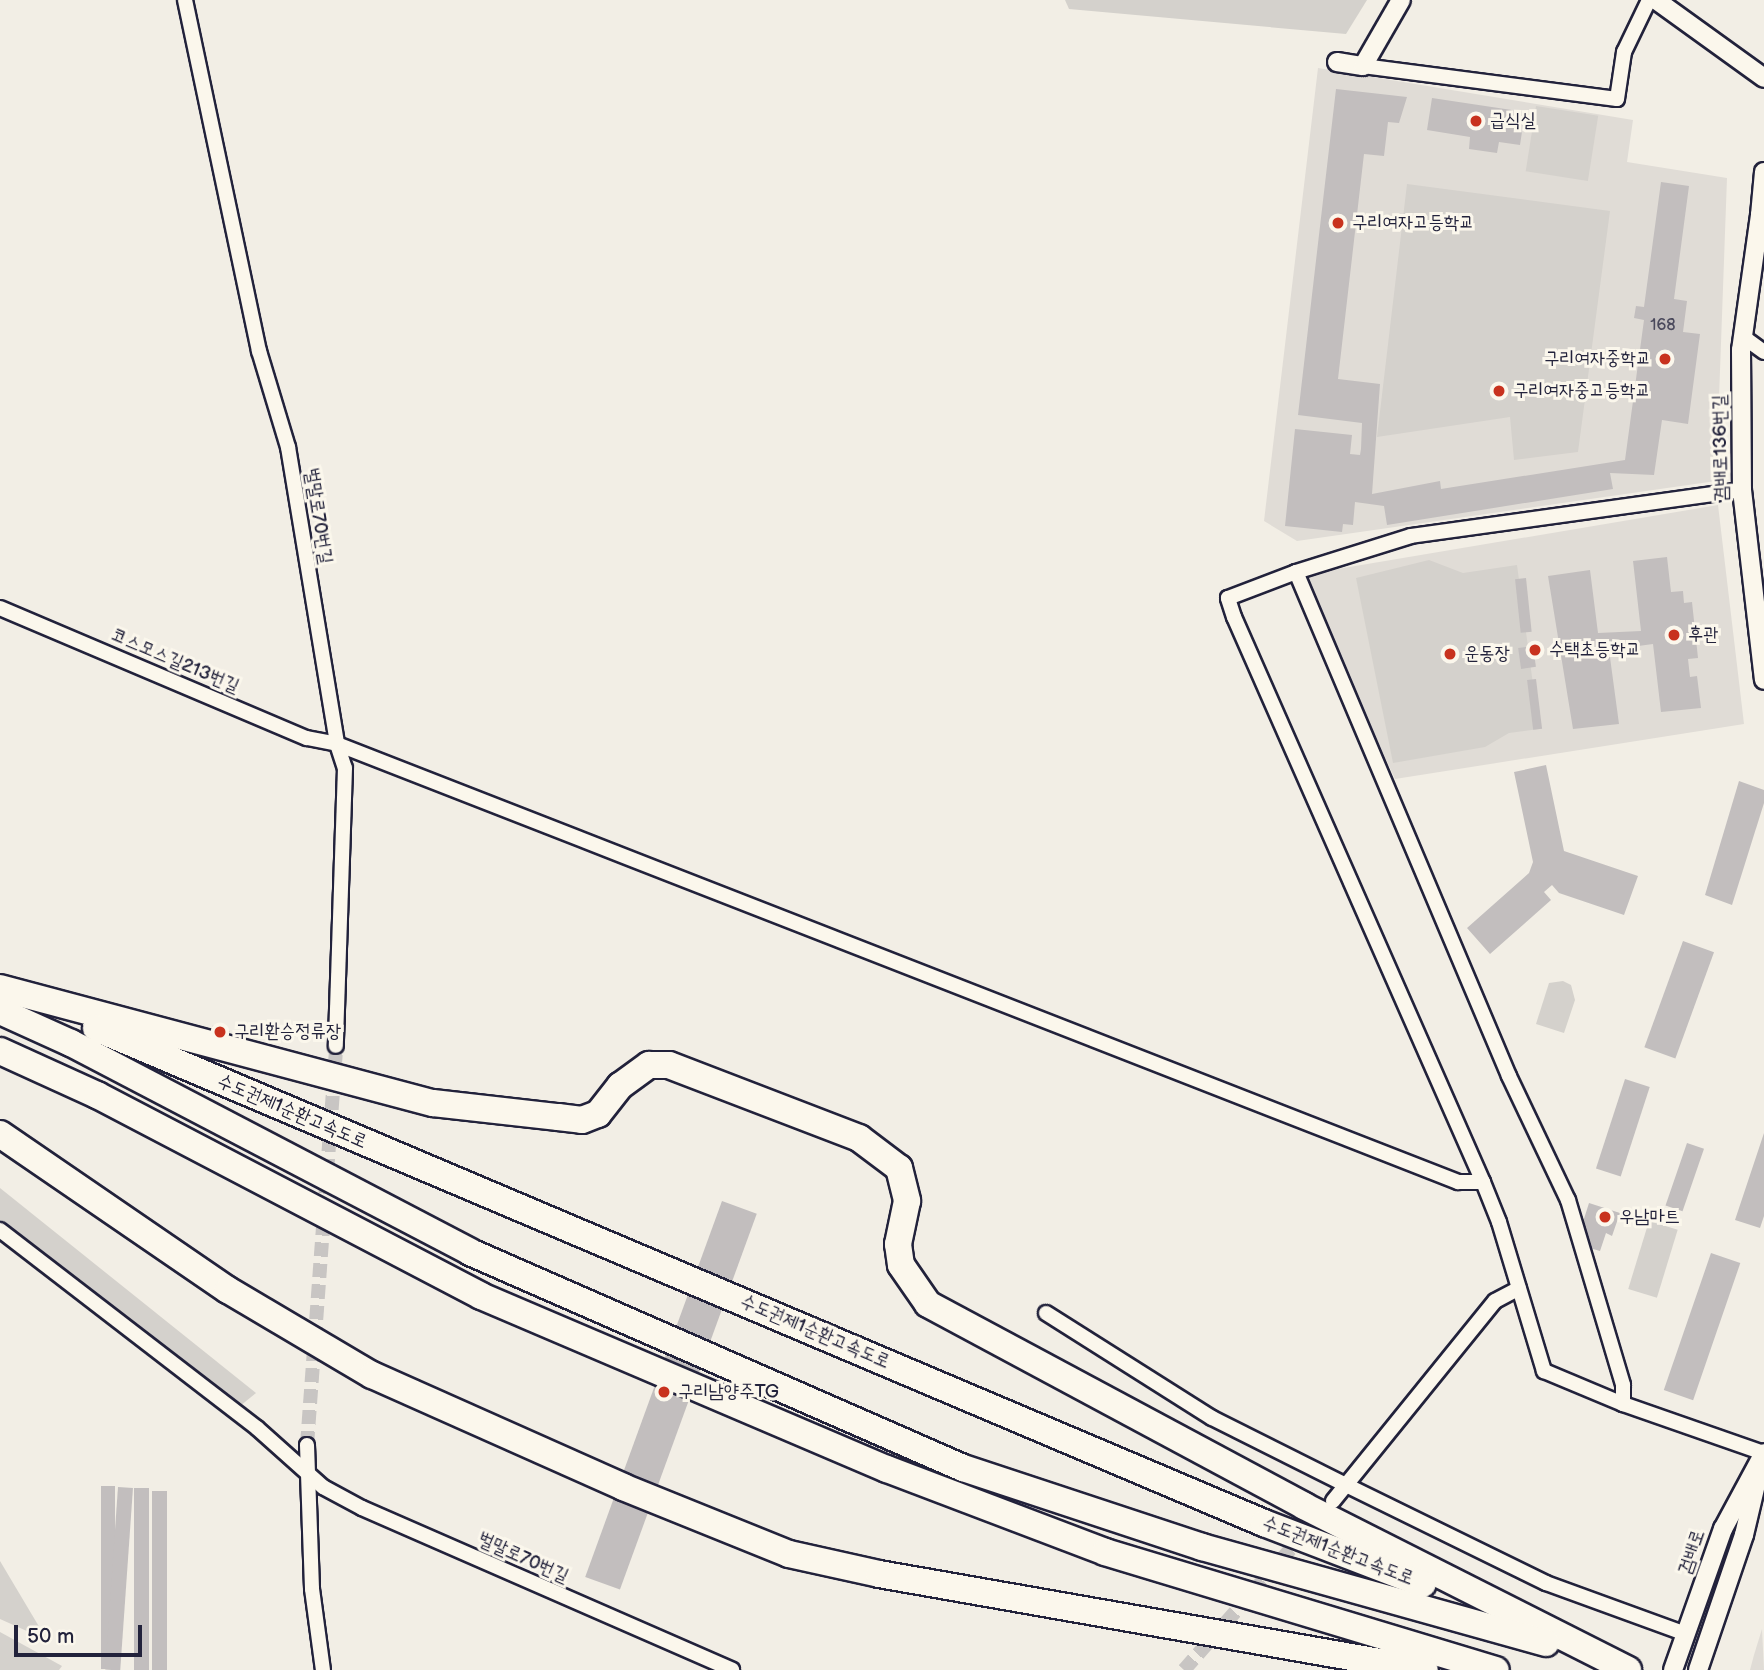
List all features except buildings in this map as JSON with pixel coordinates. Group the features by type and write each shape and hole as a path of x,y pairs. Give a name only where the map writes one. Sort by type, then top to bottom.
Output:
{"highway":[{"path":"0,989 433,1103 545,1116 582,1120 598,1114 620,1086 649,1065 669,1065 859,1139 899,1168 907,1201 898,1244 901,1265 928,1304 1304,1506 1628,1670"},
{"name":"수도권제1순환고속도로","path":"0,998 82,1023 1251,1517 1628,1670"},
{"name":"수도권제1순환고속도로","path":"0,1011 71,1043 470,1252 963,1468 1129,1525 1415,1603 1628,1670"},
{"path":"0,1051 97,1095 481,1296 887,1469 1105,1552 1496,1670"},
{"path":"0,1134 228,1290 372,1375 623,1488 789,1554 879,1574 1425,1670"}],"street":[{"name":"벌말로70번길","path":"185,0 259,351 288,447 337,744 345,768 336,1046"},
{"path":"1363,66 1401,0"},
{"path":"1337,62 1617,99 1624,52 1649,0"},
{"path":"1656,0 1764,78"},
{"name":"겸배로136번길","path":"1764,172 1763,212 1742,336 1742,490 1764,680"},
{"path":"1742,336 1764,352"},
{"path":"1698,1670 1744,1535 1764,1452 1623,1404 1544,1371 1483,1182 1234,617 1228,598 1296,572 1411,536 1742,490"},
{"path":"1296,572 1509,1076 1568,1200 1623,1385 1623,1404"},
{"name":"코스모스길213번길","path":"0,608 307,737 337,744 1458,1182 1483,1182"},
{"name":"벌말로70번길","path":"0,1230 257,1428 323,1487 362,1508 732,1670"},
{"path":"1333,1501 1495,1301 1519,1288"},
{"path":"1046,1313 1212,1418 1546,1583 1686,1634"},
{"path":"307,1445 312,1589 323,1670"},
{"name":"검배로","path":"1673,1670 1723,1529 1764,1452"}],"shaded area":[{"path":"1065,0 1367,0 1346,34 1069,9"},
{"name":"구리여자중고등학교","path":"1318,68 1633,120 1627,162 1727,178 1716,481 1297,541 1264,521"},
{"path":"1536,106 1598,116 1588,181 1526,171"},
{"path":"1407,184 1610,211 1578,452 1514,460 1510,417 1377,437"},
{"name":"수택초등학교","path":"1718,505 1744,724 1395,779 1302,575"},
{"name":"운동장","path":"1429,560 1463,573 1517,565 1539,729 1509,733 1485,747 1393,763 1356,578"},
{"path":"1563,981 1571,985 1575,1000 1564,1033 1536,1024 1549,983"},
{"path":"0,1188 256,1393 240,1406 0,1225"},
{"path":"1649,1221 1678,1230 1657,1298 1628,1289"},
{"path":"0,1561 47,1640 0,1619"},
{"path":"1762,1629 1764,1670 1750,1670 1754,1655"},
{"path":"0,1632 62,1666 59,1670 0,1670"}],"tunnel":[{"path":"307,1445 336,1046"},
{"path":"1184,1670 1324,1511"}],"place":[{"name":"급식실","path":"1476,121"},
{"name":"구리여자고등학교","path":"1338,223"},
{"name":"구리여자중학교","path":"1665,359"},
{"name":"구리여자중고등학교","path":"1499,391"},
{"name":"후관","path":"1674,635"},
{"name":"수택초등학교","path":"1535,650"},
{"name":"운동장","path":"1450,654"},
{"name":"구리환승정류장","path":"220,1032"},
{"name":"우남마트","path":"1605,1217"},
{"name":"구리남양주TG","path":"664,1392"}]}
